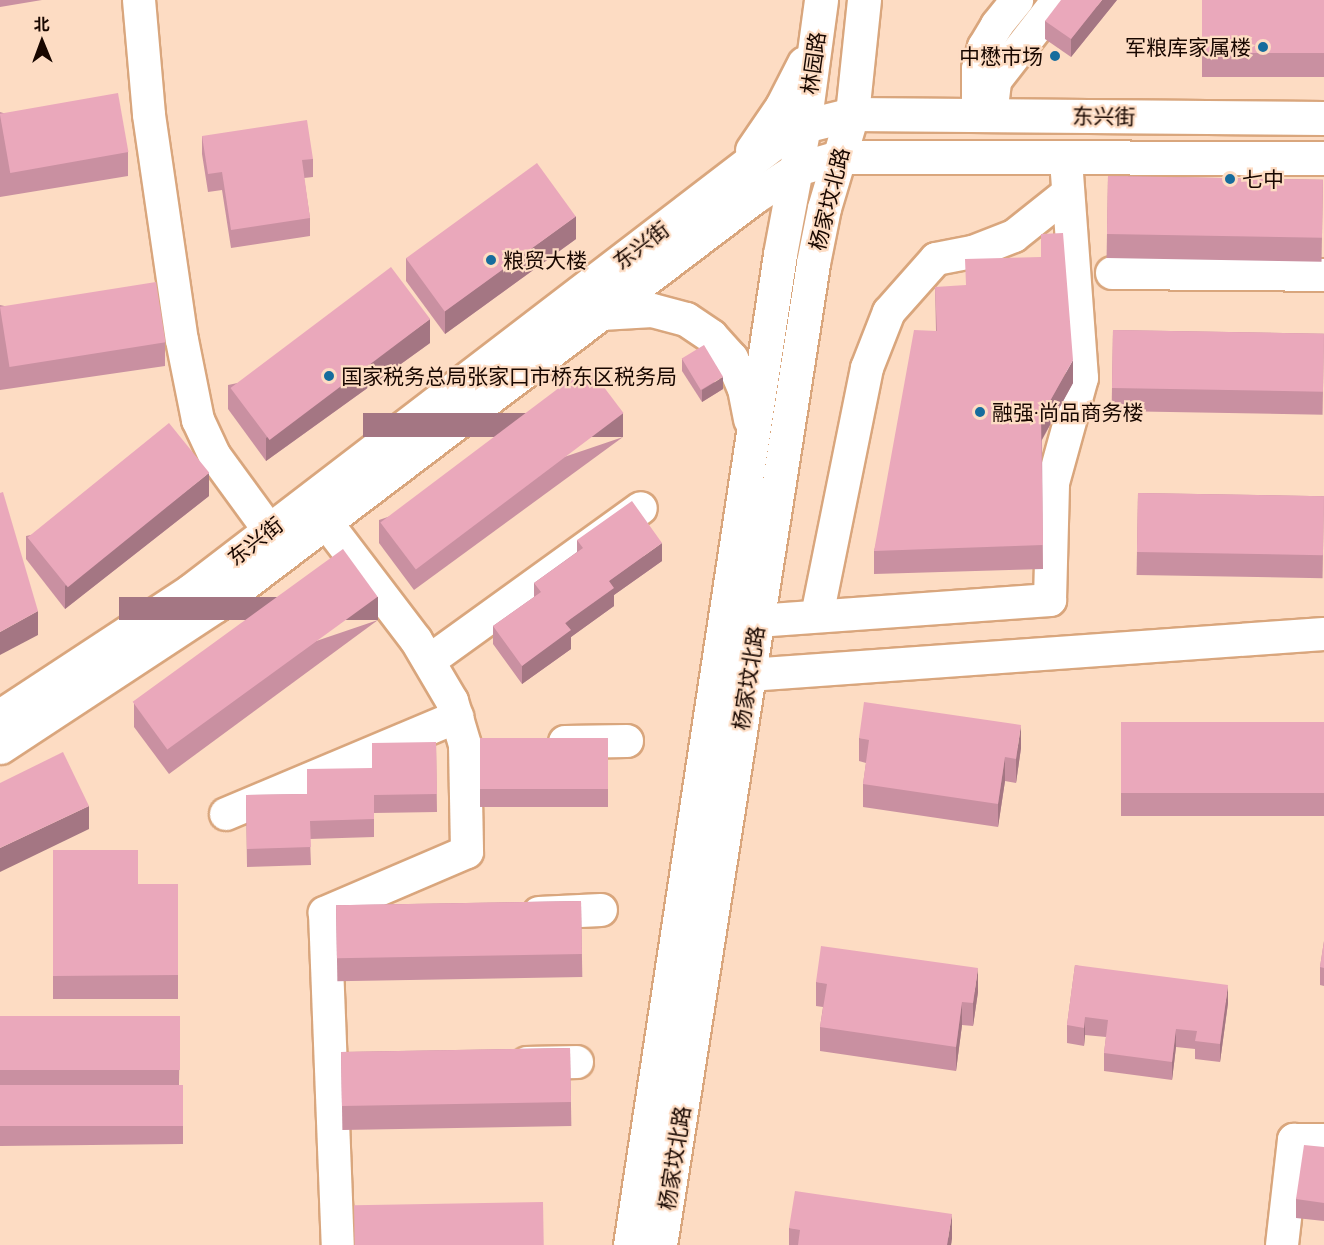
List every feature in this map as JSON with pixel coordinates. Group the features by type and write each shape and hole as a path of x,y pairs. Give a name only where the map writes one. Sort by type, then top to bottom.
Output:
{"main road":[{"name":"林园路","path":"852,114 864,0"},
{"name":"林园路","path":"804,126 819,15"},
{"path":"729,178 763,138 782,106 819,15"},
{"name":"东兴街","path":"0,747 216,605 278,540 786,134 804,126 852,114 1324,118"},
{"name":"杨家坟北路","path":"660,1245 813,263 824,208 852,114"},
{"name":"杨家坟北路","path":"630,1245 780,254 804,126"},
{"name":"东兴街","path":"0,716 190,591 278,540 326,522 762,191 797,169 839,157 1324,158"},
{"path":"600,313 652,310 686,319 711,336 731,358 744,388 753,432"}],"street":[{"path":"139,0 149,115 183,339 198,420 215,456 278,540"},
{"path":"984,115 978,69 984,47 997,25 1017,0"},
{"path":"984,115 995,81 1058,0"},
{"path":"757,621 1050,600 1053,483 1082,378 1066,158"},
{"path":"817,616 867,368 889,312 936,259 974,252 1014,236 1068,193"},
{"path":"1112,273 1324,275"},
{"path":"429,662 642,508"},
{"path":"326,522 417,640 470,735 467,852 325,914 343,1068 345,1225"},
{"path":"749,675 1324,634"},
{"path":"226,814 470,735"},
{"path":"535,743 627,741"},
{"path":"505,914 601,910"},
{"path":"325,922 385,919"},
{"path":"495,1064 577,1062"},
{"path":"1282,1245 1294,1140 1324,1140"}],"building":[{"path":"1061,0 1102,0 1071,39 1045,21"},
{"path":"1202,0 1324,0 1324,53 1202,53"},
{"path":"118,93 128,152 10,173 0,114"},
{"path":"307,120 313,159 302,160 310,218 231,230 222,172 208,174 202,136"},
{"name":"粮贸大楼","path":"537,163 576,216 445,312 406,258"},
{"path":"1108,176 1323,180 1322,238 1107,234"},
{"name":"融强·尚品商务楼","path":"1063,233 1073,360 1041,417 1043,545 874,551 914,330 937,331 935,287 966,285 965,259 1041,257 1041,234"},
{"name":"国家税务总局张家口市桥东区税务局","path":"391,267 430,319 270,440 230,388"},
{"path":"156,282 166,342 9,367 0,307"},
{"path":"1113,330 1324,334 1323,392 1112,388"},
{"path":"704,345 723,377 701,390 682,358"},
{"path":"588,366 624,413 416,570 380,522"},
{"path":"169,423 209,473 68,587 28,538"},
{"path":"3,492 38,611 0,632 0,493"},
{"path":"1138,493 1324,496 1323,555 1137,552"},
{"path":"632,501 662,543 609,581 614,588 565,623 571,630 522,666 493,626 541,592 534,583 583,548 577,540"},
{"path":"343,549 378,597 167,750 133,702"},
{"path":"864,702 1021,725 1016,759 1005,757 998,804 863,784 869,740 859,738"},
{"path":"1121,722 1324,722 1324,793 1121,793"},
{"path":"480,738 608,738 608,789 480,789"},
{"path":"436,742 437,794 374,795 374,819 310,821 311,847 247,849 246,795 307,794 307,769 372,768 372,743"},
{"path":"63,752 89,806 0,848 0,783"},
{"path":"53,850 138,850 138,884 178,884 178,975 53,976"},
{"path":"581,901 582,954 337,958 336,905"},
{"path":"1324,941 1324,968 1320,967"},
{"path":"821,946 978,968 973,1003 962,1002 956,1047 820,1027 827,984 816,982"},
{"path":"1075,965 1228,985 1220,1044 1195,1041 1197,1031 1176,1029 1172,1062 1104,1053 1108,1020 1085,1017 1084,1028 1067,1025"},
{"path":"0,1016 180,1016 180,1070 0,1070"},
{"path":"570,1048 571,1102 342,1106 341,1052"},
{"path":"0,1085 183,1085 183,1126 0,1126"},
{"path":"1304,1145 1324,1147 1324,1203 1296,1199"},
{"path":"795,1191 952,1214 947,1245 798,1245 800,1230 789,1228"},
{"path":"543,1202 544,1245 355,1245 354,1205"}],"place":[{"name":"军粮库家属楼","path":"1263,47"},
{"name":"中懋市场","path":"1055,56"},
{"name":"七中","path":"1230,179"},
{"name":"粮贸大楼","path":"491,260"},
{"name":"国家税务总局张家口市桥东区税务局","path":"329,376"},
{"name":"融强·尚品商务楼","path":"980,412"}]}
